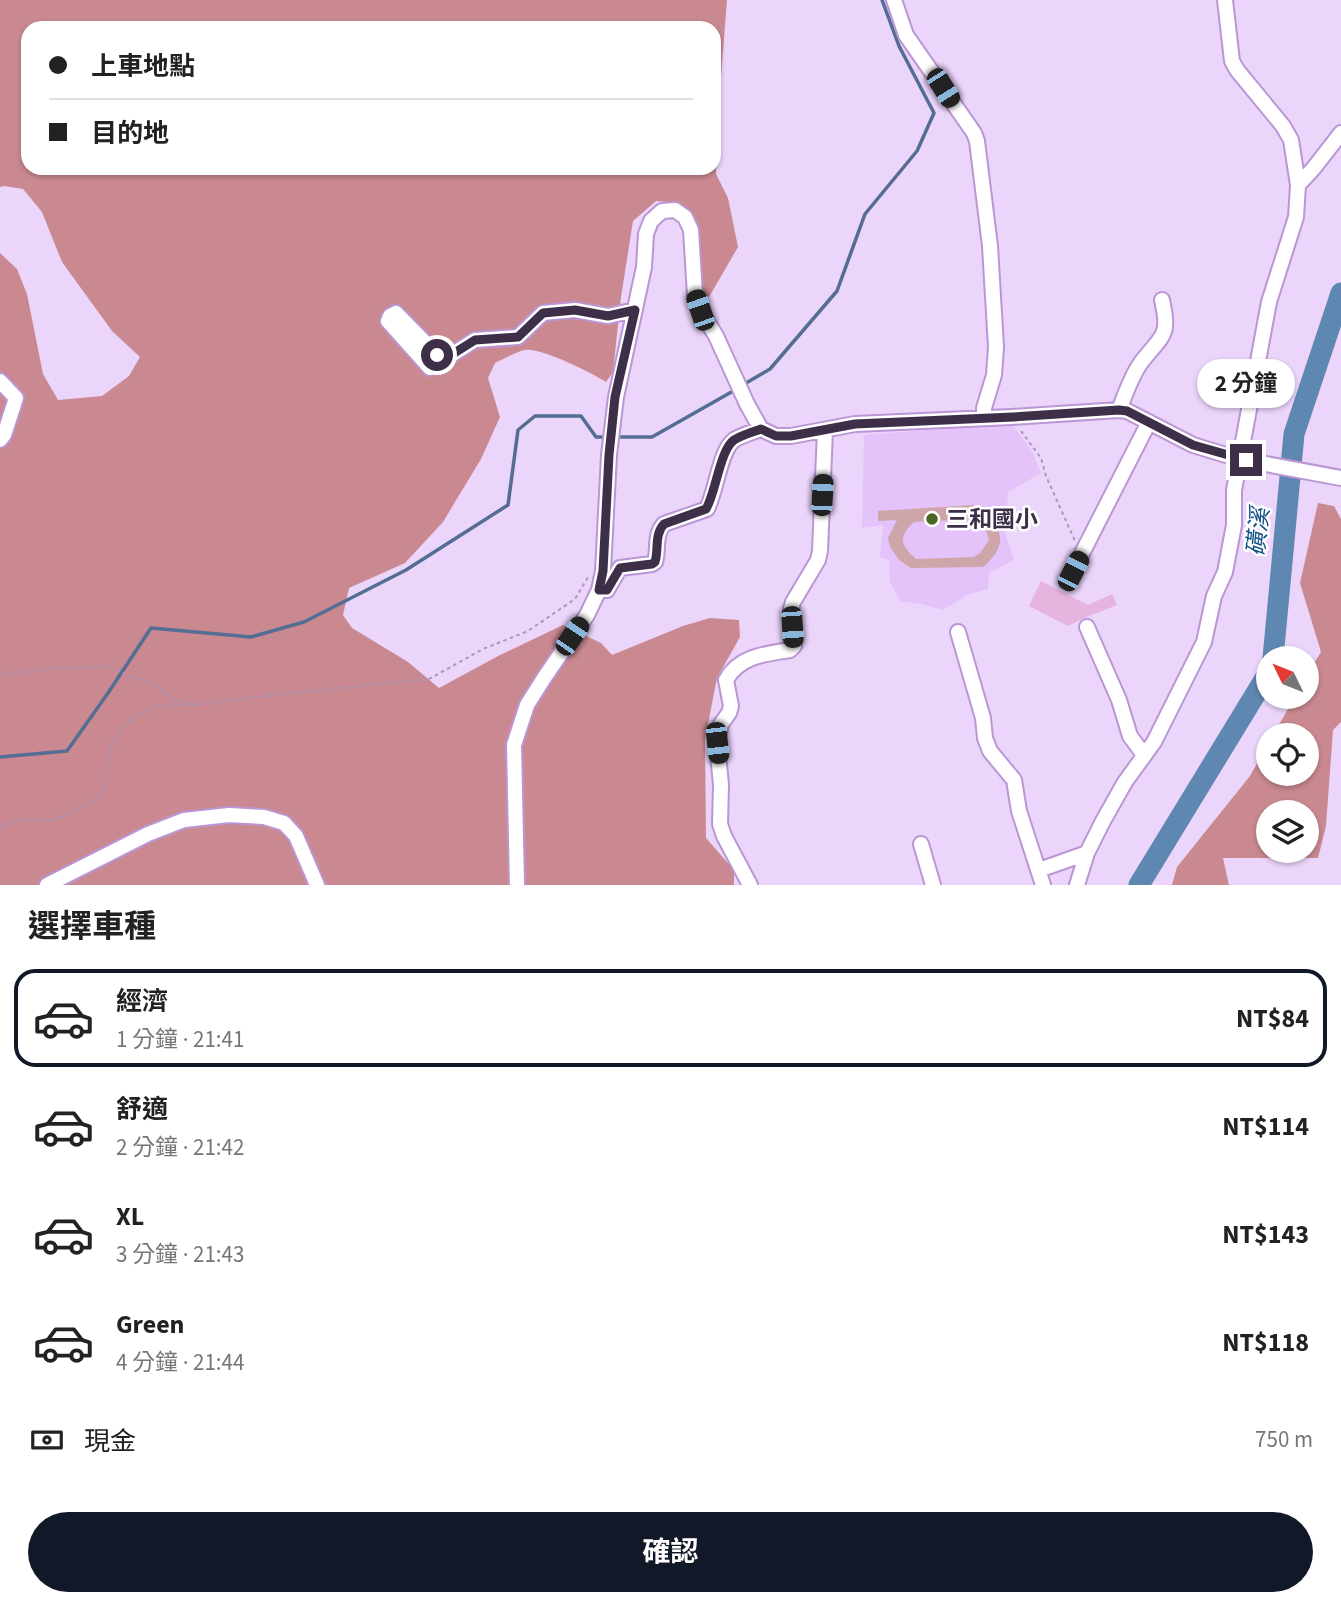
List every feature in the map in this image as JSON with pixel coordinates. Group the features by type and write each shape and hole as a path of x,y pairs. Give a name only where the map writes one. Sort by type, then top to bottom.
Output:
{"street":[{"path":"894,0 906,35 977,141 990,246 996,347 994,375 984,408 984,418"},
{"path":"1077,885 1087,853 1102,821 1125,782 1154,742 1204,642 1214,596 1225,572 1234,525 1234,490 1243,460 1269,302 1296,217 1298,185 1291,140 1232,61 1225,0"},
{"path":"1298,185 1341,133"},
{"path":"517,885 514,745 527,705 587,615 599,590 603,571 615,397 644,267 646,234 651,221 662,211 675,210 685,217 691,230 695,295 700,310 716,336 761,429 776,436 791,436 855,424 1119,410 1127,411 1193,445 1243,460 1341,478"},
{"path":"1119,410 1139,365 1157,345 1165,331 1166,318 1162,300"},
{"path":"430,369 388,321 390,316 396,313 437,355 448,357 475,340 518,337 543,313 575,310 608,316 635,310"},
{"path":"0,381 16,398 0,440"},
{"path":"1073,571 1149,422"},
{"path":"599,590 607,590 620,568 655,562 661,527 706,509 730,444 736,438 761,429"},
{"path":"750,885 720,824 721,785 717,743 721,724 731,706 726,680 730,672 748,659 790,650 794,646 791,609 820,551 825,430"},
{"path":"1087,627 1119,700 1130,736 1144,755"},
{"path":"958,632 983,718 985,738 990,751 1014,780 1019,811 1043,885"},
{"path":"47,885 148,834 184,820 229,815 264,817 284,823 296,836 317,885"},
{"path":"921,844 933,885"},
{"path":"1039,870 1087,853"}],"path":[{"path":"1013,417 1041,458 1046,476 1075,542"},
{"path":"0,828 2,825 25,820 56,820 96,798 104,791 111,746 133,717 157,706 194,705 429,679 483,649 528,631 575,599 589,575"},
{"path":"0,671 5,675 46,669 106,666 158,687 174,699 194,705"}],"shaded area":[{"path":"0,0 727,0 721,77 721,21 21,21 21,175 716,175 728,198 738,247 709,297 701,295 691,213 679,203 656,201 633,221 613,372 606,382 566,362 532,350 521,351 495,363 488,378 500,417 481,459 443,522 405,563 349,588 343,615 352,628 408,662 439,688 563,625 601,643 612,655 710,618 739,620 740,637 717,678 705,739 706,838 734,870 734,885 0,885 0,253 17,269 27,294 43,374 58,400 102,396 129,376 140,357 112,331 62,262 42,212 23,189 0,187"},
{"name":"三和國小","path":"1011,423 1032,451 1041,473 1008,492 1007,507 999,514 1014,560 989,573 988,589 967,595 943,610 900,601 890,582 889,560 880,557 883,525 862,528 864,435"},
{"path":"1318,503 1334,506 1341,519 1341,722 1333,730 1326,826 1319,854 1319,800 1256,800 1256,858 1223,858 1229,885 1172,885 1177,867 1256,765 1256,786 1319,786 1319,723 1280,723 1288,709 1320,709 1319,646 1300,583"},
{"path":"973,505 996,527 1000,541 998,549 983,567 911,568 899,560 890,547 888,538 897,520 878,521 878,511","holes":["976,519 984,524 989,540 974,557 916,559 903,541 905,532 914,522"]}],"building":[{"path":"1041,581 1088,605 1112,594 1117,605 1068,626 1029,606"}],"waterway":[{"path":"741,386 770,369 837,291 865,214 917,151 934,113 899,46 882,0"},
{"name":"磺溪","path":"1274,646 1294,434 1341,293"},
{"path":"615,437 652,437 735,390"},
{"path":"0,757 67,751 151,628 251,637 304,622 406,570 508,505 518,430 535,416 581,416 596,437 607,437"},
{"name":"磺溪","path":"1139,885 1256,693"}],"place":[{"name":"三和國小","path":"932,519"}],"route":[{"path":"437,355 448,357 475,340 518,337 543,313 575,310 608,316 635,310 615,397 603,571 599,590 605,591 620,568 655,562 661,527 706,509 730,444 736,438 761,429 776,436 791,436 855,424 1119,410 1127,411 1193,445 1246,460"}]}
